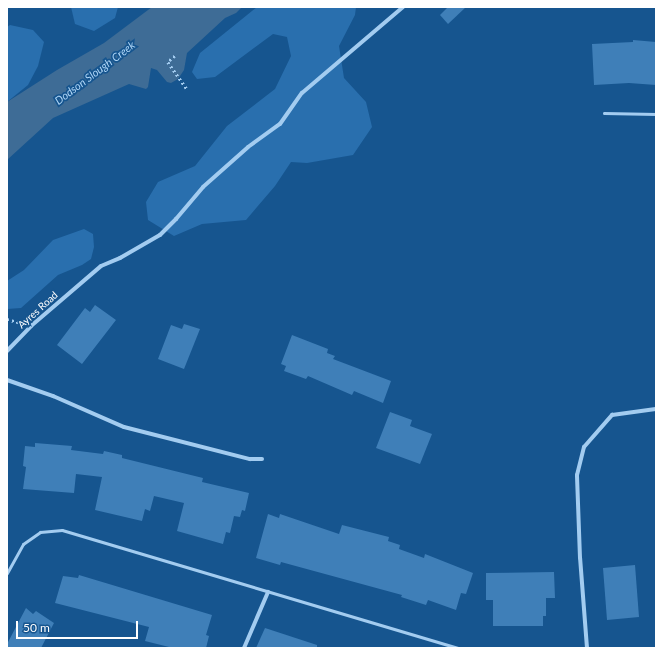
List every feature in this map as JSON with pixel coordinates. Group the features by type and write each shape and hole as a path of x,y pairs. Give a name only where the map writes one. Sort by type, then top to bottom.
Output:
{"street":[{"name":"Ayres Road","path":"7,351 32,326 101,266 120,258 160,235 208,182 248,147 280,124 302,93 403,7"},
{"path":"7,380 53,396 124,427 250,459 262,459"},
{"path":"587,648 580,558 577,474 584,447 612,415 656,409"},
{"path":"244,648 268,592"}],"lane":[{"path":"604,113 656,114"},
{"path":"7,573 23,544 40,532 62,530 459,648"}],"path":[{"path":"175,56 168,62 187,89"}],"shaded area":[{"path":"71,7 118,7 115,18 94,31 75,24"},
{"path":"257,7 356,7 355,15 339,46 344,78 366,102 372,127 353,155 307,163 291,162 275,186 246,220 202,224 174,236 148,220 146,202 158,182 195,166 227,126 275,89 291,56 287,37 273,34 215,77 197,79 192,72 200,53"},
{"path":"10,25 33,30 44,42 38,66 28,85 7,102 7,27"},
{"path":"84,229 93,234 94,247 91,259 82,265 58,275 21,308 7,309 7,281 24,270 53,240"}],"water":[{"name":"Dodson Slough Creek","path":"152,7 242,7 236,13 225,18 187,53 184,70 178,79 171,83 167,82 157,70 151,68 148,87 146,89 129,84 53,118 7,160 7,102 57,70 104,43"}],"building":[{"path":"448,7 466,7 448,24 440,15"},
{"path":"633,40 656,42 656,85 629,83 594,85 592,44 633,42"},
{"path":"95,305 116,320 82,364 57,345 85,308 90,312"},
{"path":"184,324 200,329 184,369 158,359 171,325 182,329"},
{"path":"292,335 328,349 327,353 335,356 333,359 391,381 383,403 354,391 352,395 308,376 306,379 284,371 286,366 281,364"},
{"path":"390,412 412,420 410,426 432,434 420,464 376,448"},
{"path":"35,443 72,446 71,450 103,454 104,451 122,455 122,458 203,478 202,482 249,493 245,511 242,510 240,517 234,516 230,533 226,532 223,544 177,531 184,503 154,496 150,511 145,509 142,521 95,510 102,477 76,474 74,493 23,489 26,467 23,466 25,446 35,447"},
{"path":"268,514 279,518 280,514 339,534 342,525 389,537 388,541 400,545 399,549 424,558 425,554 473,573 466,594 461,593 456,610 428,600 426,605 401,597 402,595 281,562 280,565 256,558"},
{"path":"635,565 639,617 607,620 603,568"},
{"path":"554,572 555,598 546,598 546,616 543,616 543,626 493,626 493,600 486,600 486,573"},
{"path":"79,575 212,615 206,635 209,636 206,648 173,648 145,641 149,627 55,603 63,576 78,578"},
{"path":"26,608 33,614 36,611 54,623 41,648 7,648 7,644"},
{"path":"265,628 317,645 317,648 256,648"}]}
